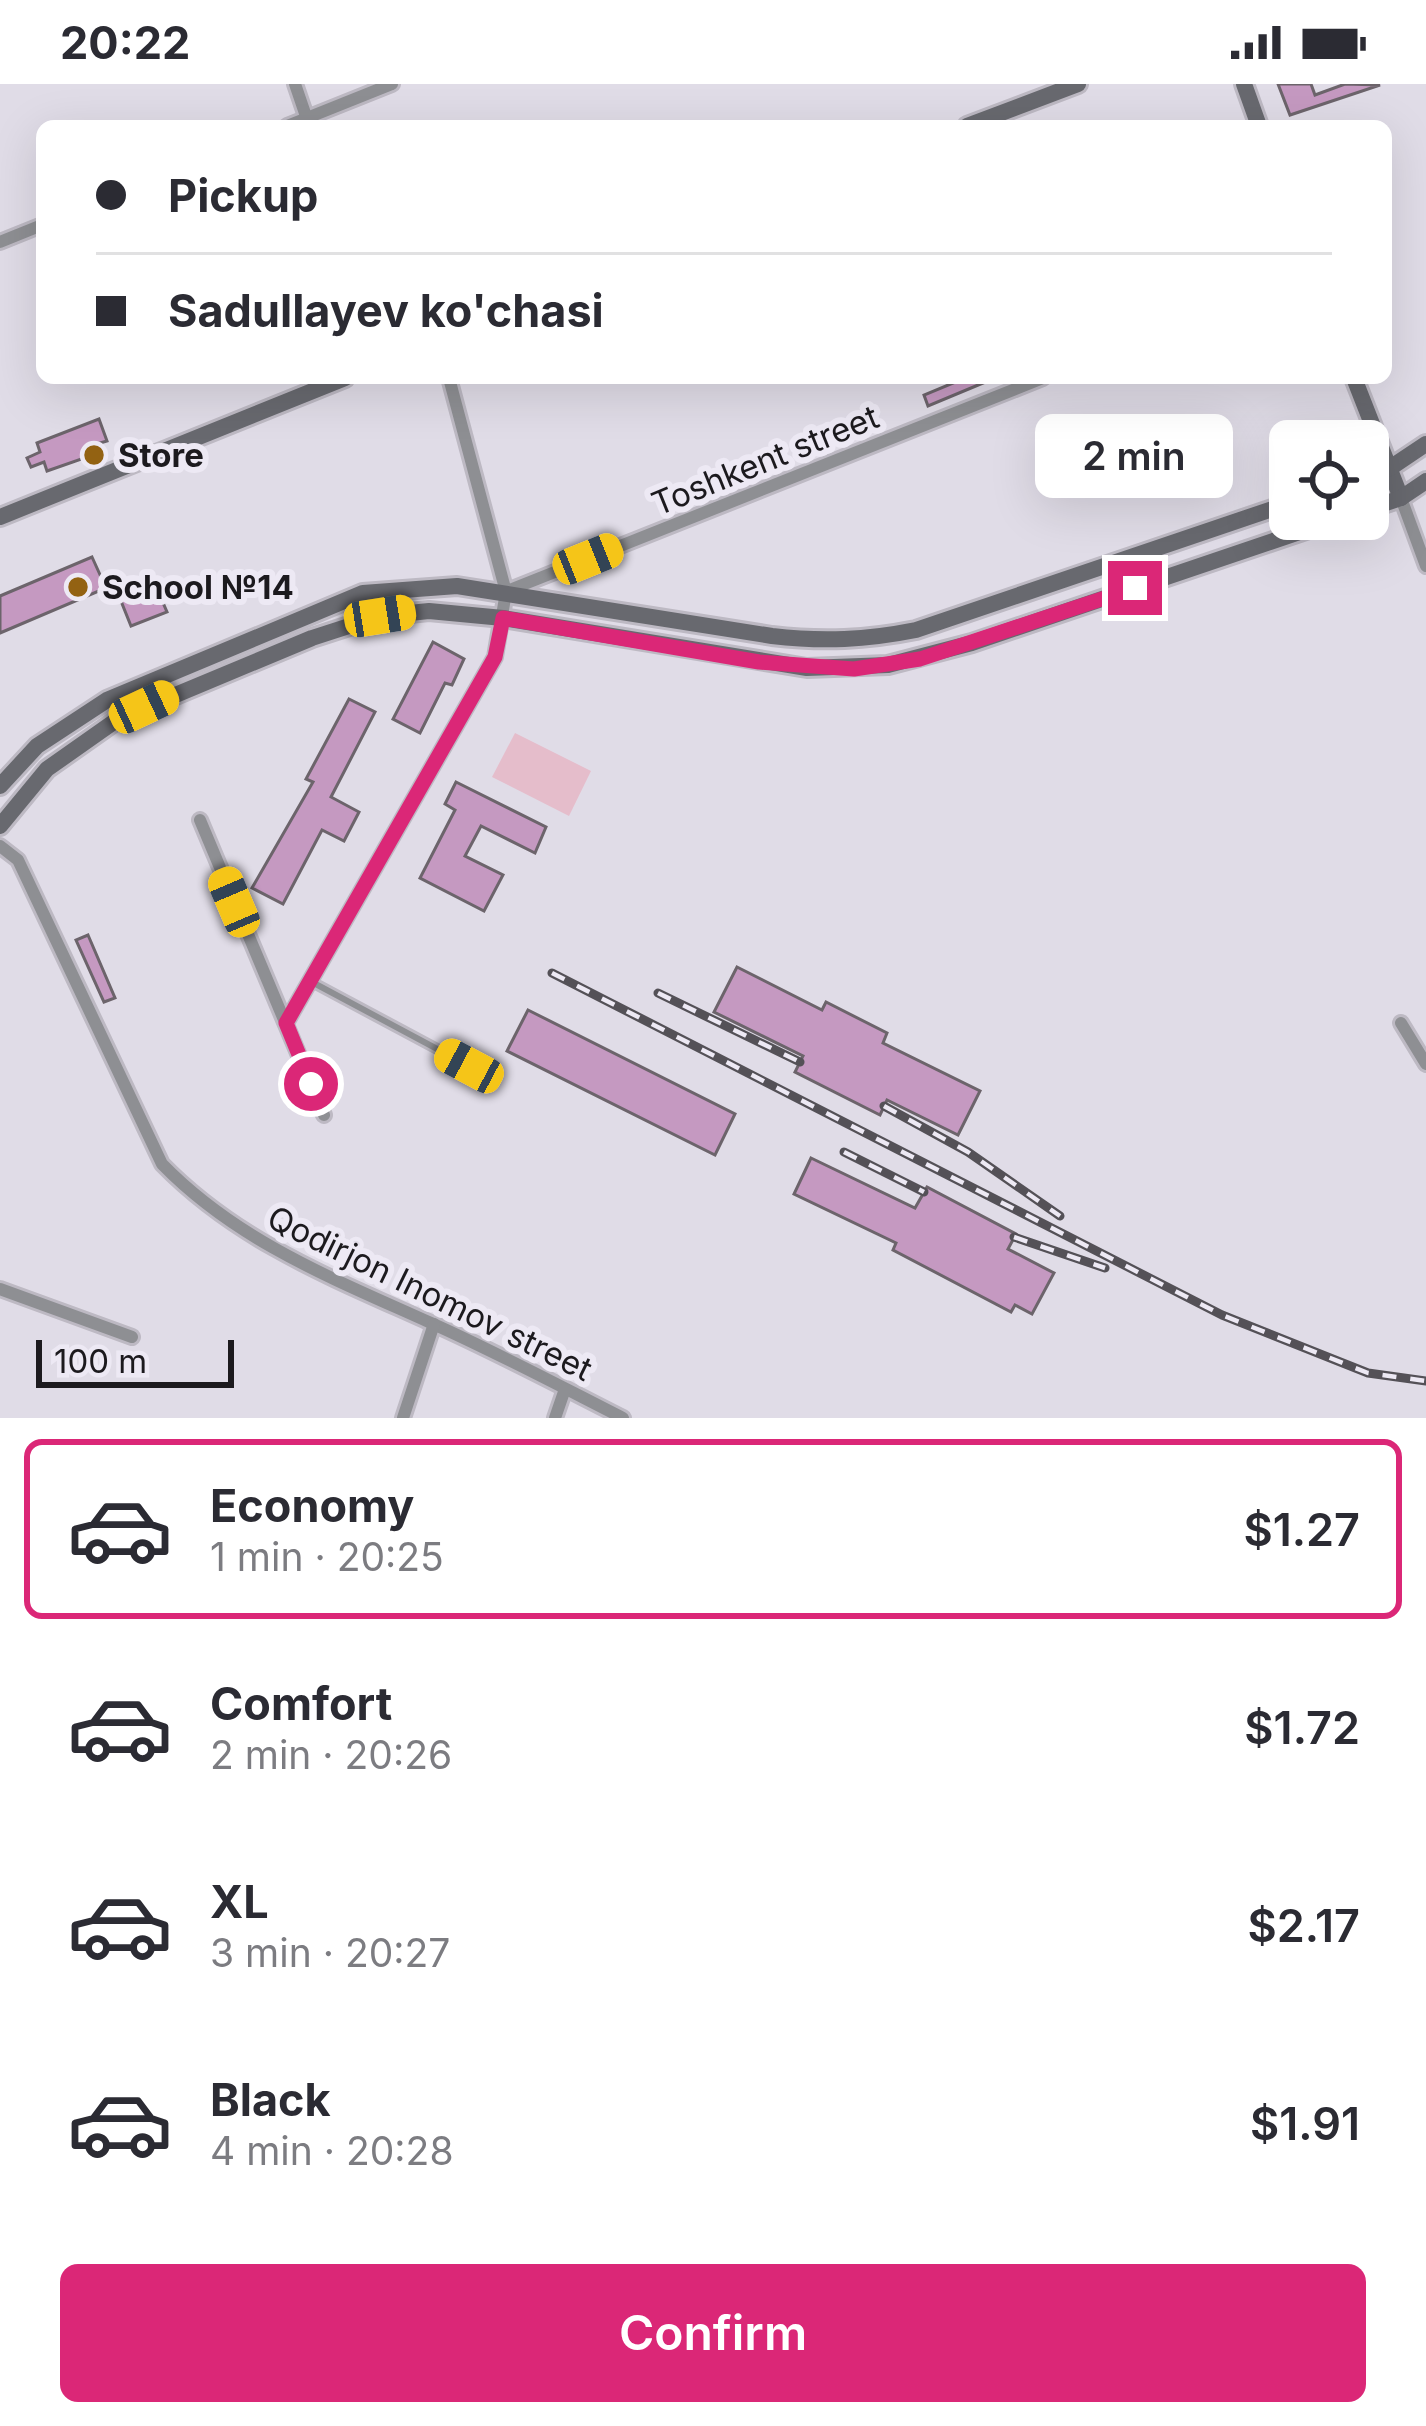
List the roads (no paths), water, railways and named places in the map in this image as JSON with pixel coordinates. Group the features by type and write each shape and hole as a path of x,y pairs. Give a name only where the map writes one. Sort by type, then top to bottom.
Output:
{"main road":[{"path":"983,120 1078,84"},
{"path":"1244,84 1257,120"},
{"path":"0,518 330,384"},
{"path":"1356,384 1401,498"},
{"path":"1390,468 1426,444"},
{"path":"1389,502 1426,482"},
{"path":"0,786 37,746 107,700 363,592 411,586 506,592 772,636 820,642 868,640 916,630 1269,509"},
{"path":"0,826 47,769 118,719 380,616 429,611 503,618 807,668 888,665 972,643 1276,540"}],"street":[{"path":"295,84 307,120"},
{"path":"312,120 392,84"},
{"path":"0,242 36,227"},
{"path":"286,1023 495,657 506,592 451,384"},
{"name":"Toshkent street","path":"506,592 1028,384"},
{"path":"1401,498 1426,566"},
{"path":"200,820 324,1115"},
{"name":"Qodirjon Inomov street","path":"0,846 18,860 162,1164 225,1221 326,1278 434,1324 623,1418"},
{"path":"1401,1023 1426,1064"},
{"path":"0,1289 132,1337"},
{"path":"403,1418 434,1324"},
{"path":"556,1418 565,1389"}],"lane":[{"path":"310,981 469,1066"}],"railway":[{"path":"552,973 1222,1315 1368,1373 1426,1381"},
{"path":"658,993 800,1062"},
{"path":"884,1106 968,1152 1060,1216"},
{"path":"844,1152 924,1192"},
{"path":"1014,1237 1105,1268"}],"place":[{"name":"Store","path":"94,455"},
{"name":"School №14","path":"78,587"}]}
